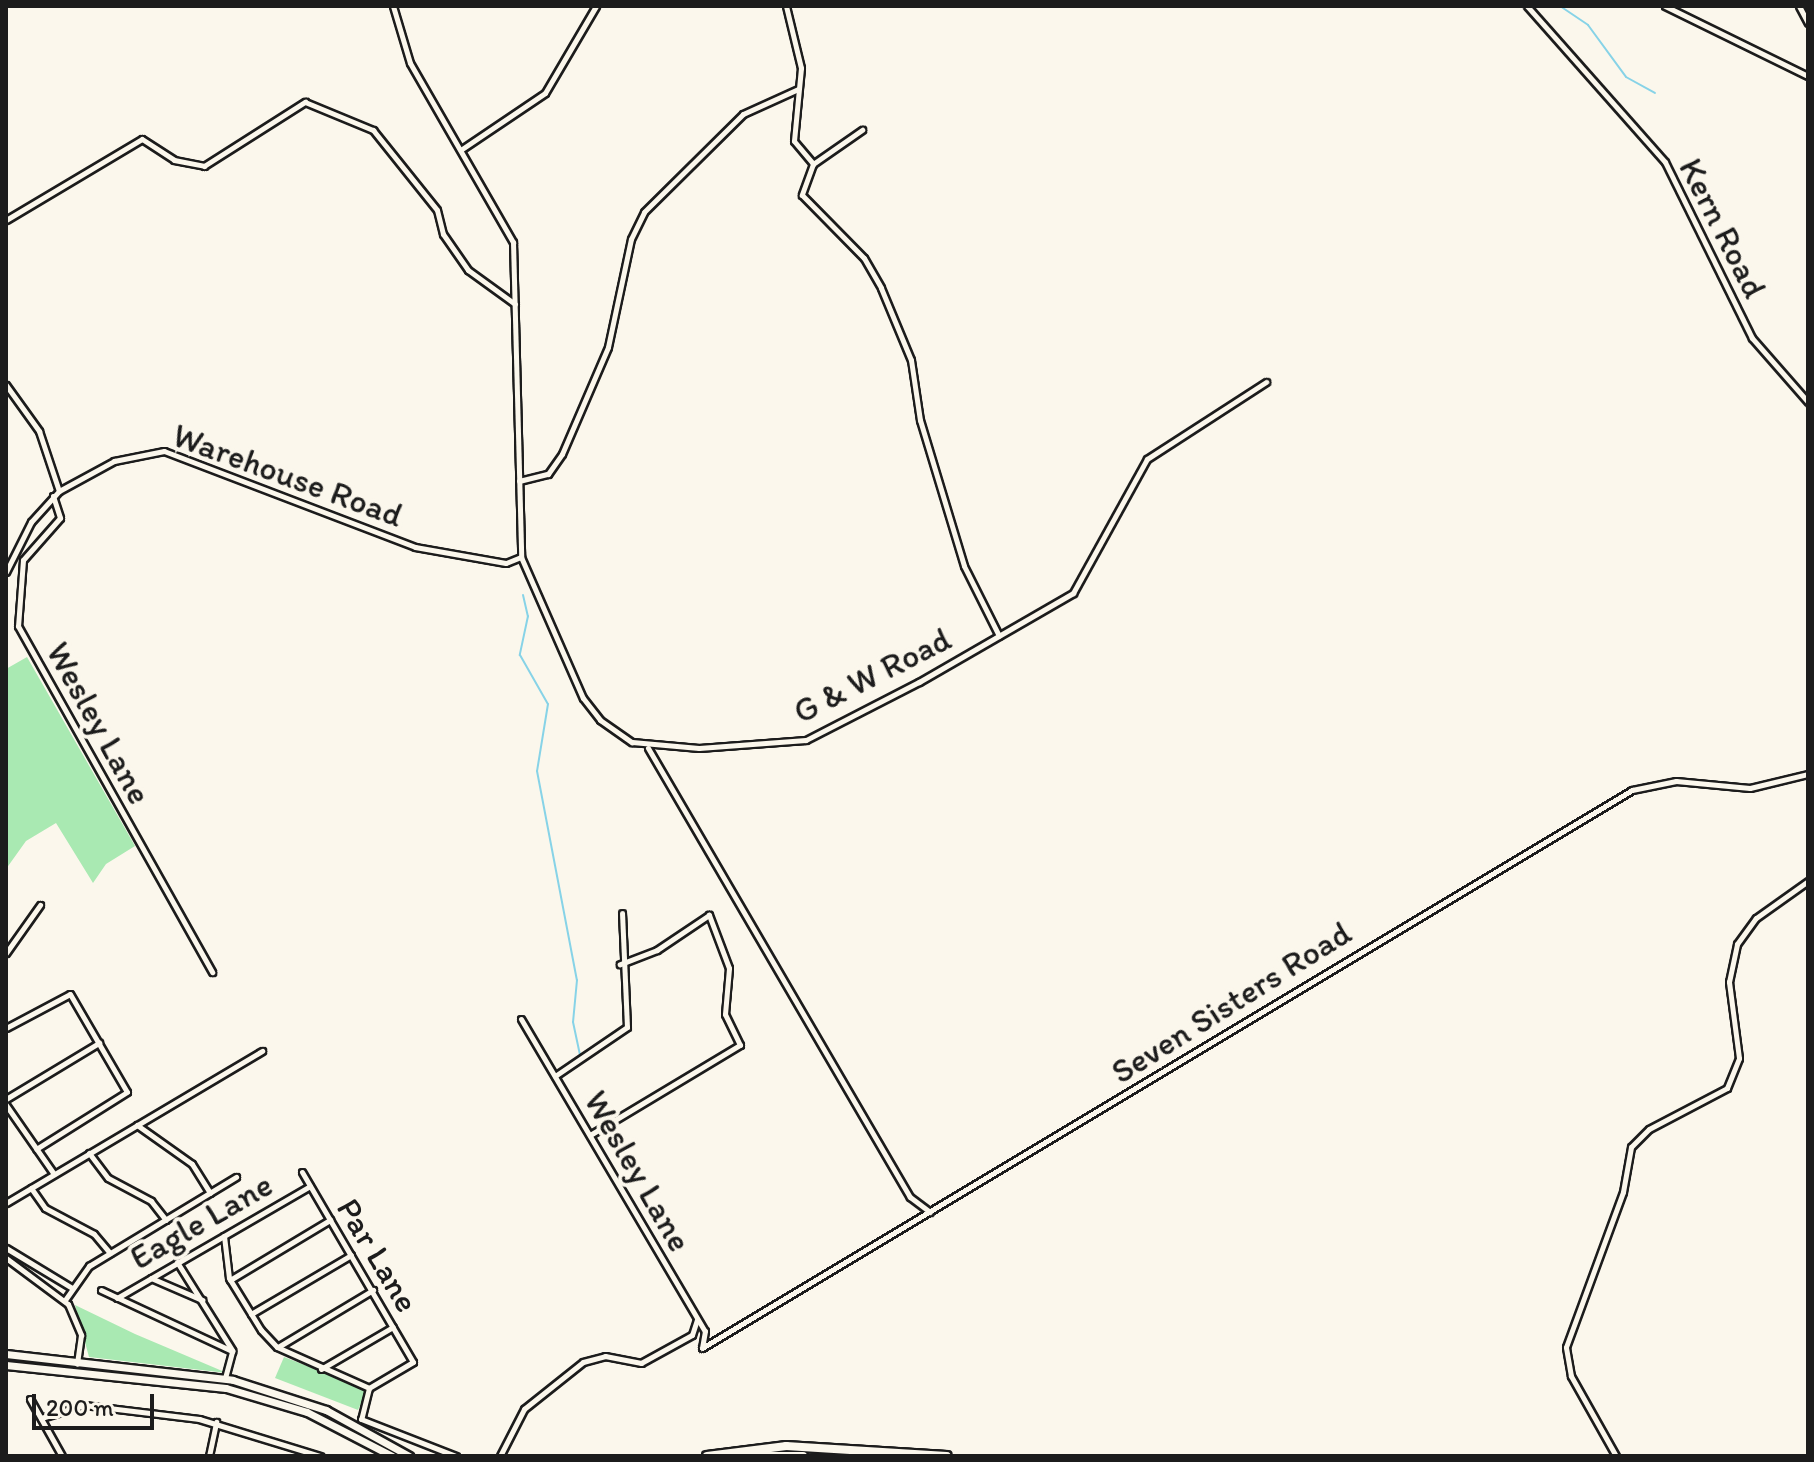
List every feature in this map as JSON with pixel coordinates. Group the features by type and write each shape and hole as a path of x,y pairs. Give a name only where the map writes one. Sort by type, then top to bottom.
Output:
{"main road":[{"path":"6,1354 225,1378 258,1386 326,1410 409,1456"},
{"path":"6,1365 242,1392 322,1419 392,1456"},
{"path":"242,1392 258,1386"},
{"path":"707,1456 786,1446 947,1456"},
{"path":"753,1456 803,1456"}],"street":[{"name":"G & W Road","path":"393,6 410,63 513,242 521,557 583,698 615,734 647,746 806,740 999,636 1073,593 1128,486 1156,450 1266,382"},
{"path":"462,149 545,93 596,6"},
{"path":"786,6 801,68 794,141 813,164"},
{"name":"Kern Road","path":"1527,6 1665,162 1752,338 1776,373 1808,402"},
{"path":"1665,6 1808,76"},
{"path":"1799,6 1808,23"},
{"path":"519,481 548,474 562,454 608,347 631,239 644,212 743,114 798,89"},
{"path":"6,220 142,139 174,160 204,166 305,102 373,130 437,210 443,234 468,270 515,305"},
{"path":"862,130 813,164 802,195 864,258 881,288 911,360 920,420 962,560 999,636"},
{"path":"6,385 39,431 56,494"},
{"name":"Warehouse Road","path":"6,572 22,539 56,494 114,461 164,451 415,547 506,563 521,557"},
{"name":"Wesley Lane","path":"56,494 60,518 23,560 18,626 212,972"},
{"path":"647,746 910,1197 931,1213"},
{"name":"Seven Sisters Road","path":"702,1348 1632,790 1676,781 1750,788 1808,774"},
{"path":"1616,1456 1571,1376 1570,1334 1623,1192 1631,1147 1649,1129 1719,1095 1733,1077 1739,1047 1729,975 1743,932 1808,881"},
{"path":"6,953 40,905"},
{"path":"555,1076 627,1027 620,964 622,913"},
{"path":"590,1135 740,1045 725,1014 729,968 709,915 657,950 620,964"},
{"path":"6,1028 70,994 127,1092 36,1149"},
{"name":"Wesley Lane","path":"521,1019 697,1319 705,1334 702,1348"},
{"path":"6,1099 99,1043"},
{"path":"6,1203 262,1051"},
{"path":"6,1105 54,1174"},
{"path":"137,1125 192,1164 210,1193"},
{"path":"89,1153 103,1174 151,1201 166,1220"},
{"name":"Par Lane","path":"302,1172 413,1362 369,1388"},
{"path":"65,1300 84,1270 236,1177"},
{"name":"Eagle Lane","path":"117,1298 310,1186"},
{"path":"31,1188 45,1208 94,1234 110,1253"},
{"path":"230,1280 330,1220"},
{"path":"224,1236 230,1280 277,1347 369,1388 361,1419 436,1444 456,1456"},
{"path":"6,1248 72,1288"},
{"path":"251,1314 351,1255"},
{"path":"6,1258 65,1300 81,1335 76,1373"},
{"path":"177,1262 232,1351 225,1378"},
{"path":"151,1278 203,1301"},
{"path":"101,1290 232,1351"},
{"path":"277,1347 373,1290"},
{"path":"500,1456 524,1409 583,1362 605,1356 641,1363 692,1335 697,1319"},
{"path":"321,1369 393,1327"},
{"path":"30,1399 62,1456"},
{"path":"41,1418 84,1405 216,1422 320,1456"},
{"path":"209,1456 216,1422"}],"green space":[{"path":"27,657 135,846 106,864 93,883 56,823 26,841 6,869 6,669"},
{"path":"75,1305 135,1334 227,1373 89,1357"},
{"path":"284,1357 367,1389 358,1410 275,1378"}],"waterway":[{"path":"1560,6 1588,25 1626,77 1655,93"},
{"path":"523,595 528,616 520,655 548,704 537,771 577,980 573,1022 580,1056"}]}
